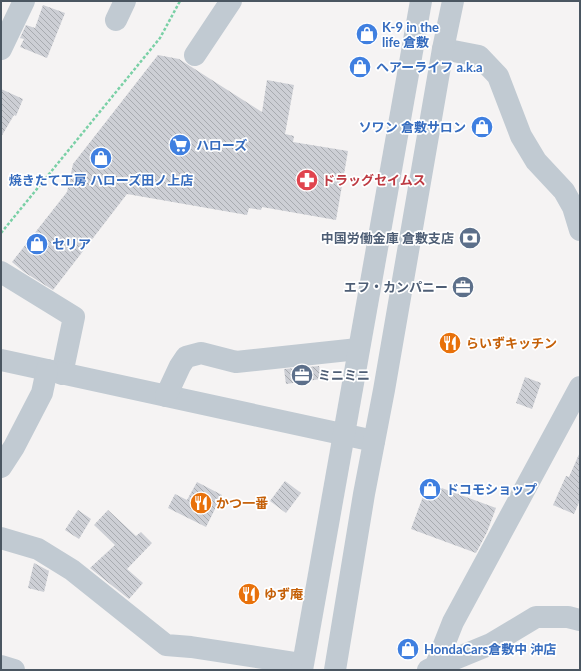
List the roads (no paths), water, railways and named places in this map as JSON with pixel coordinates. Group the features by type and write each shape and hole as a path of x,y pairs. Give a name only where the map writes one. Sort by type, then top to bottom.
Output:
{"street":[{"path":"1,49 24,1"},
{"path":"195,55 231,1"},
{"path":"1,538 38,549 72,570 166,645 191,647 302,667 421,1"},
{"path":"335,670 443,49 453,1"},
{"path":"443,49 479,56 498,76 521,136 536,161 564,191 573,207 580,230"},
{"path":"1,272 74,318 54,372 14,447 1,467"},
{"path":"166,396 180,366 186,357 201,353 236,362 358,349"},
{"path":"1,360 374,441"},
{"path":"432,669 453,622 580,387"},
{"path":"432,669 491,644 536,617 568,617 580,620"},
{"path":"1,666 14,670"}],"place":[{"name":"K-9 in the life 倉敷","path":"367,34"},
{"name":"ヘアーライフ a.k.a","path":"360,67"},
{"name":"ソワン 倉敷サロン","path":"482,127"},
{"name":"ハローズ","path":"180,145"},
{"name":"焼きたて工房 ハローズ田ノ上店","path":"101,158"},
{"name":"ドラッグセイムス","path":"307,180"},
{"name":"中国労働金庫 倉敷支店","path":"470,238"},
{"name":"セリア","path":"37,244"},
{"name":"エフ・カンパニー","path":"463,287"},
{"name":"らいずキッチン","path":"450,343"},
{"name":"ミニミニ","path":"302,375"},
{"name":"ドコモショップ","path":"430,489"},
{"name":"かつ一番","path":"201,503"},
{"name":"ゆず庵","path":"249,594"},
{"name":"HondaCars倉敷中 沖店","path":"408,649"}]}
